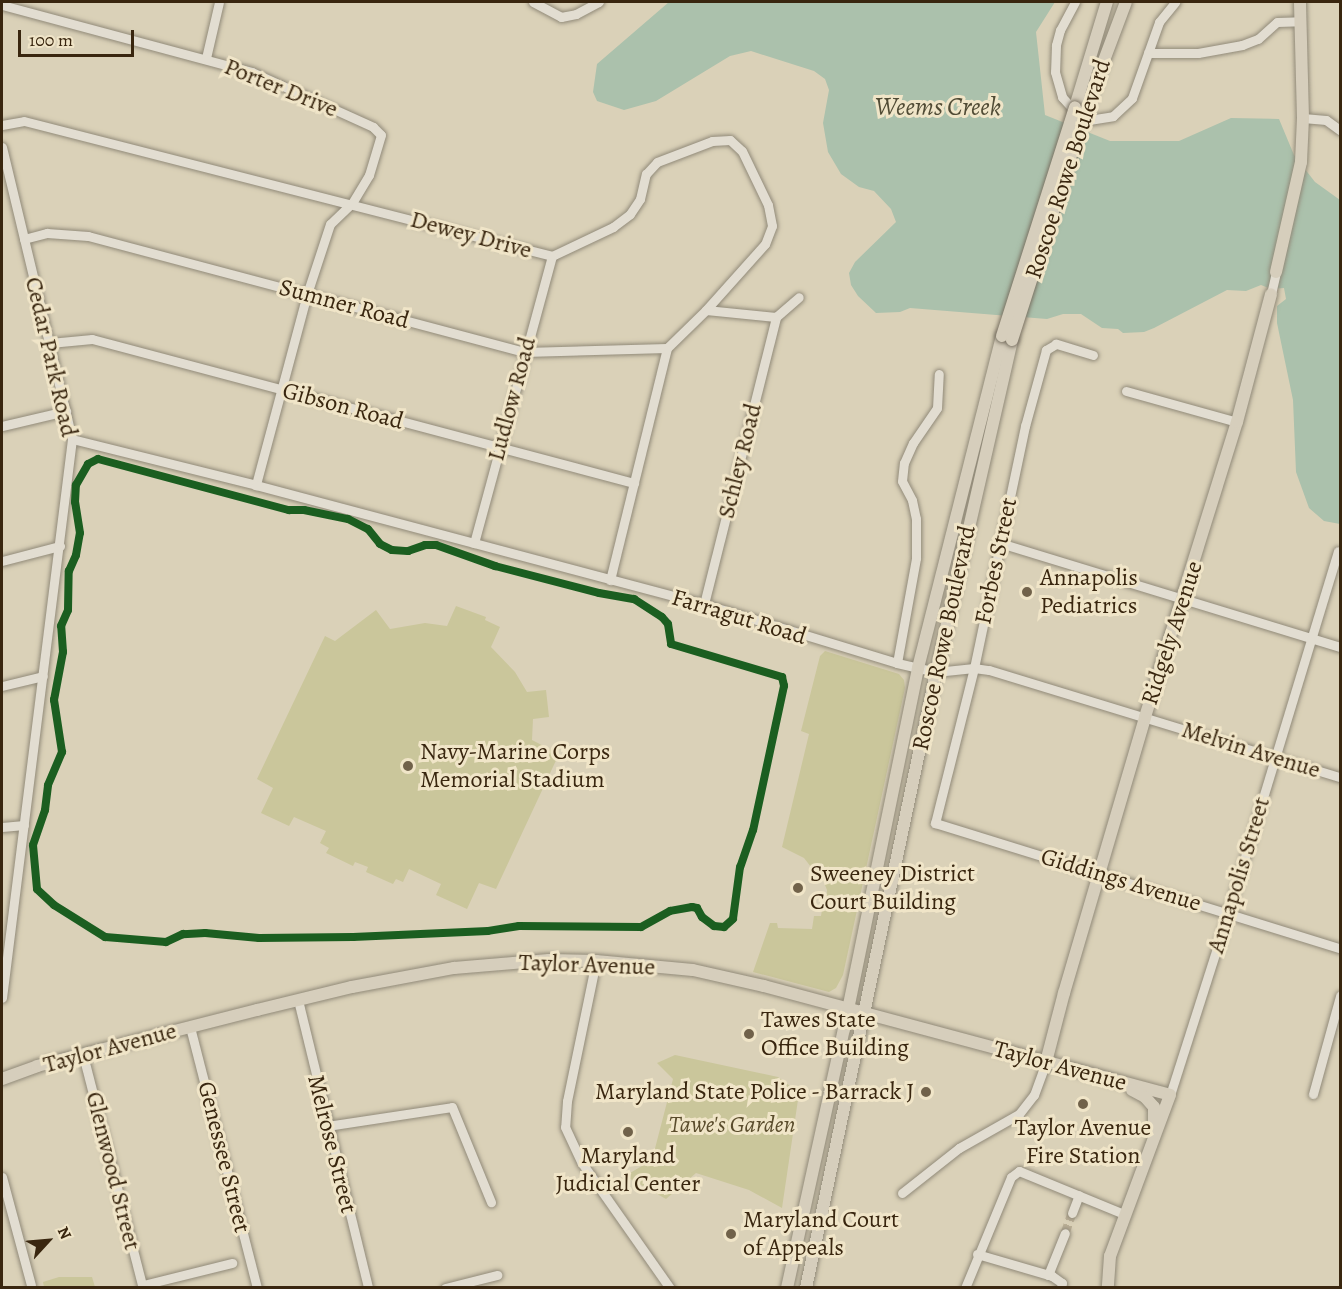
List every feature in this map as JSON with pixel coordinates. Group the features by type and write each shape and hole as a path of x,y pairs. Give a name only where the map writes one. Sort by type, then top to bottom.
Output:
{"main road":[{"name":"Roscoe Rowe Boulevard","path":"787,1287 848,1009 918,668 1007,338 1080,109 1107,2"},
{"name":"Roscoe Rowe Boulevard","path":"1080,109 1126,2"},
{"name":"Ridgely Avenue","path":"1276,272 1301,162 1304,118 1300,2"},
{"name":"Ridgely Avenue","path":"1046,1062 1145,717 1184,599 1237,422 1271,294"},
{"name":"Roscoe Rowe Boulevard","path":"806,1287 1007,338"},
{"name":"Taylor Avenue","path":"2,1079 35,1067 371,983 470,966 526,961 596,961 693,970 1170,1095"},
{"path":"1115,1080 1150,1101 1155,1112 1155,1133"},
{"path":"1108,1287 1107,1267 1124,1214 1170,1095"}],"street":[{"path":"206,58 219,2"},
{"path":"533,2 561,17 576,14 599,2"},
{"path":"1075,2 1060,30 1054,58 1057,85 1062,97 1078,115 1089,120 1113,116 1132,98 1158,22 1176,2"},
{"name":"Porter Drive","path":"2,6 252,72 373,126 381,135 369,175 352,203"},
{"path":"1148,53 1198,53 1242,45 1258,39 1277,22 1301,21"},
{"path":"1304,118 1326,120 1341,130"},
{"name":"Dewey Drive","path":"2,125 24,121 352,203 552,256 613,227 630,214 640,199 646,174 657,162 712,141 730,140 742,152 768,205 772,226 765,244 706,310 667,348"},
{"name":"Cedar Park Road","path":"2,147 72,439 2,998"},
{"path":"256,485 307,294 330,224 352,203"},
{"name":"Sumner Road","path":"24,239 47,233 88,236 524,352 667,348"},
{"name":"Ludlow Road","path":"474,543 524,352 552,256"},
{"name":"Ridgely Avenue","path":"1271,294 1276,272"},
{"path":"706,310 776,317 799,297"},
{"name":"Schley Road","path":"704,604 776,317"},
{"name":"Gibson Road","path":"50,343 92,339 634,483"},
{"name":"Forbes Street","path":"935,823 974,668 1025,426 1046,350 1056,344 1093,355"},
{"path":"610,580 667,348"},
{"path":"897,663 916,558 916,519 912,500 902,481 904,463 913,442 937,408 939,374"},
{"path":"1126,391 1237,422"},
{"path":"2,426 66,411"},
{"name":"Farragut Road","path":"72,439 256,485 704,604 918,668"},
{"path":"1000,543 1341,647"},
{"path":"2,561 60,546"},
{"name":"Annapolis Street","path":"1170,1095 1338,551"},
{"name":"Melvin Avenue","path":"918,668 936,672 974,668 989,670 1341,777"},
{"path":"2,686 43,676"},
{"name":"Giddings Avenue","path":"935,823 1341,948"},
{"path":"2,827 24,825"},
{"path":"596,961 567,1101 565,1127 582,1163 670,1287"},
{"path":"1313,1094 1341,996"},
{"name":"Melrose Street","path":"298,1000 368,1287"},
{"name":"Genessee Street","path":"190,1027 257,1287"},
{"name":"Glenwood Street","path":"83,1055 143,1286"},
{"name":"Ridgely Avenue","path":"902,1193 959,1148 1019,1114 1034,1095 1046,1062"},
{"path":"327,1126 452,1107 491,1202"},
{"path":"965,1287 1011,1178 1019,1171 1124,1214"},
{"path":"2,1177 31,1285"},
{"path":"1072,1213 1078,1195"},
{"path":"1048,1275 1065,1233"},
{"path":"977,1254 1048,1275 1062,1283 1061,1287"},
{"path":"143,1286 232,1263"},
{"path":"445,1287 496,1275"}],"green space":[{"name":"Navy-Marine Corps Memorial Stadium","path":"456,606 486,617 485,620 500,627 491,647 515,672 527,692 546,690 549,717 533,719 532,740 559,754 496,889 479,883 467,909 436,895 441,884 409,869 403,882 396,879 393,884 366,872 368,867 355,862 353,866 326,853 329,848 320,843 326,831 294,817 289,826 261,813 273,788 257,779 325,636 335,641 376,610 390,629 425,623 447,626"},
{"path":"825,651 899,674 904,680 905,688 843,975 836,988 829,992 753,972 770,923 777,923 778,928 812,929 814,916 821,916 822,910 826,909 827,890 819,870 815,872 804,858 782,847 809,734 801,731 820,656"},
{"name":"Tawe's Garden","path":"675,1055 778,1077 799,1093 782,1208 749,1190 696,1173 666,1199 625,1176 652,1160 673,1079 657,1063"},
{"path":"59,1277 92,1277 95,1287 44,1287 43,1282"}],"water":[{"name":"Weems Creek","path":"669,2 1055,2 1036,32 1045,115 1110,141 1179,141 1231,118 1279,119 1294,155 1315,182 1340,200 1340,524 1324,521 1309,508 1296,472 1293,400 1277,323 1277,306 1286,299 1284,288 1271,289 1261,285 1246,291 1227,290 1144,332 1123,333 1118,329 1102,328 1081,314 1063,314 1047,319 910,308 900,312 876,313 858,296 851,285 849,273 855,262 896,222 891,209 874,191 859,187 841,174 828,152 823,123 829,90 825,79 814,71 751,51 730,56 656,101 624,110 597,101 593,92 597,64"}],"tunnel":[{"path":"1065,1233 1072,1213"}],"cycle path":[{"path":"98,459 289,510 304,510 348,519 368,529 380,544 392,550 408,551 425,545 436,545 495,566 599,593 634,599 662,617 668,624 671,644 782,677 784,686 753,830 740,867 733,919 724,927 714,926 702,917 697,908 692,907 670,911 641,927 519,926 488,931 353,937 259,938 205,933 183,934 166,942 105,937 54,905 37,889 33,845 45,810 48,785 62,752 54,700 63,652 61,626 68,610 69,571 76,555 80,533 75,502 76,485 88,464 98,459"}],"place":[{"name":"Annapolis Pediatrics","path":"1027,592"},
{"name":"Navy-Marine Corps Memorial Stadium","path":"408,766"},
{"name":"Sweeney District Court Building","path":"798,888"},
{"name":"Tawes State Office Building","path":"749,1034"},
{"name":"Maryland State Police - Barrack J","path":"926,1092"},
{"name":"Taylor Avenue Fire Station","path":"1083,1104"},
{"name":"Maryland Judicial Center","path":"628,1132"},
{"name":"Maryland Court of Appeals","path":"731,1234"}]}
